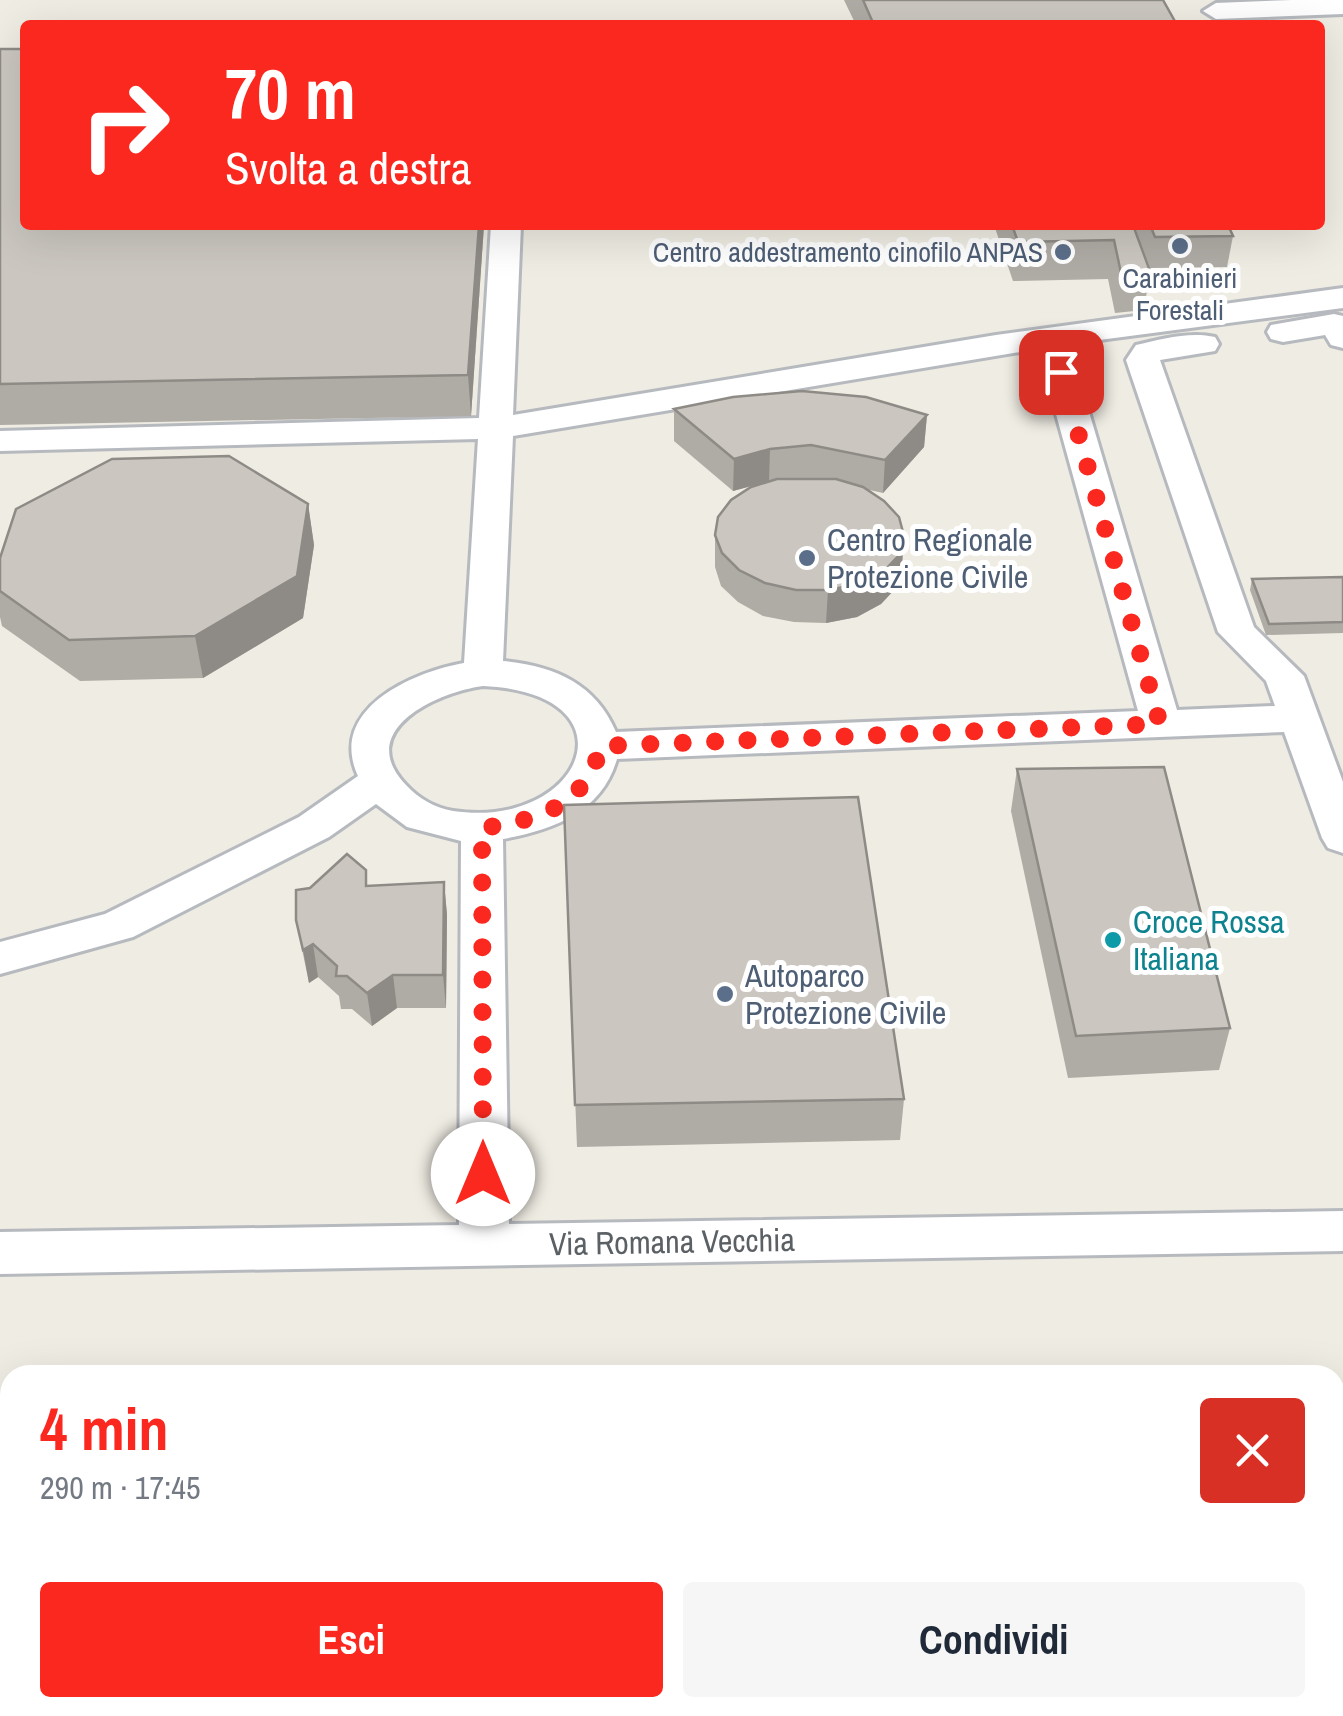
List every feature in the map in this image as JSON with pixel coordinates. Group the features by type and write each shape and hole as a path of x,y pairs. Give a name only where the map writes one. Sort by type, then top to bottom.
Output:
{"street":[{"path":"1216,11 1343,6"},
{"path":"483,673 506,230"},
{"path":"0,441 496,428 1051,337 1343,298"},
{"path":"1343,338 1334,324 1148,352 1143,360 1236,632 1284,676 1317,736 1343,838"},
{"path":"1051,337 1160,724"},
{"path":"483,673 519,675 552,684 578,700 594,722 601,746 594,770 565,802 519,823 482,828 448,825 418,816 394,801 378,782 370,758 374,733 390,710 415,691 448,678 483,673"},
{"path":"601,746 1160,724 1317,736"},
{"path":"0,958 118,926 314,828 378,782"},
{"path":"482,828 484,1246"},
{"name":"Via Romana Vecchia","path":"0,1253 1343,1231"}],"building":[{"path":"863,0 1163,0 1174,20 872,20"},
{"path":"0,49 20,49 20,230 479,230 468,375 0,384"},
{"path":"1014,230 1135,230 1150,271 1121,273 1114,240 1018,242"},
{"path":"1152,230 1230,230 1233,236 1155,237"},
{"path":"802,391 866,397 927,415 885,460 811,445 770,449 734,459 674,409 733,397"},
{"path":"229,456 308,504 297,576 195,636 69,640 0,591 0,558 16,509 112,459"},
{"name":"Centro Regionale Protezione Civile","path":"777,479 836,479 863,487 899,517 904,536 899,555 884,571 859,584 828,590 796,590 765,583 739,570 722,553 715,535 718,517 731,500 751,487"},
{"path":"1343,577 1343,622 1269,624 1252,579"},
{"name":"Croce Rossa Italiana","path":"1164,767 1230,1028 1076,1036 1017,769"},
{"name":"Autoparco Protezione Civile","path":"858,797 904,1099 575,1105 564,805"},
{"path":"347,854 366,870 366,886 444,882 443,975 393,975 367,993 347,976 336,976 337,966 313,944 303,950 296,920 296,890 310,888"}],"place":[{"name":"Carabinieri Forestali","path":"1180,246"},
{"name":"Centro addestramento cinofilo ANPAS","path":"1063,252"},
{"name":"Centro Regionale Protezione Civile","path":"807,558"},
{"name":"Croce Rossa Italiana","path":"1113,940"},
{"name":"Autoparco Protezione Civile","path":"725,994"}],"route":[{"path":"483,1174 482,828 519,823 552,810 578,792 594,770 601,746 1160,724 1061,372"}]}
